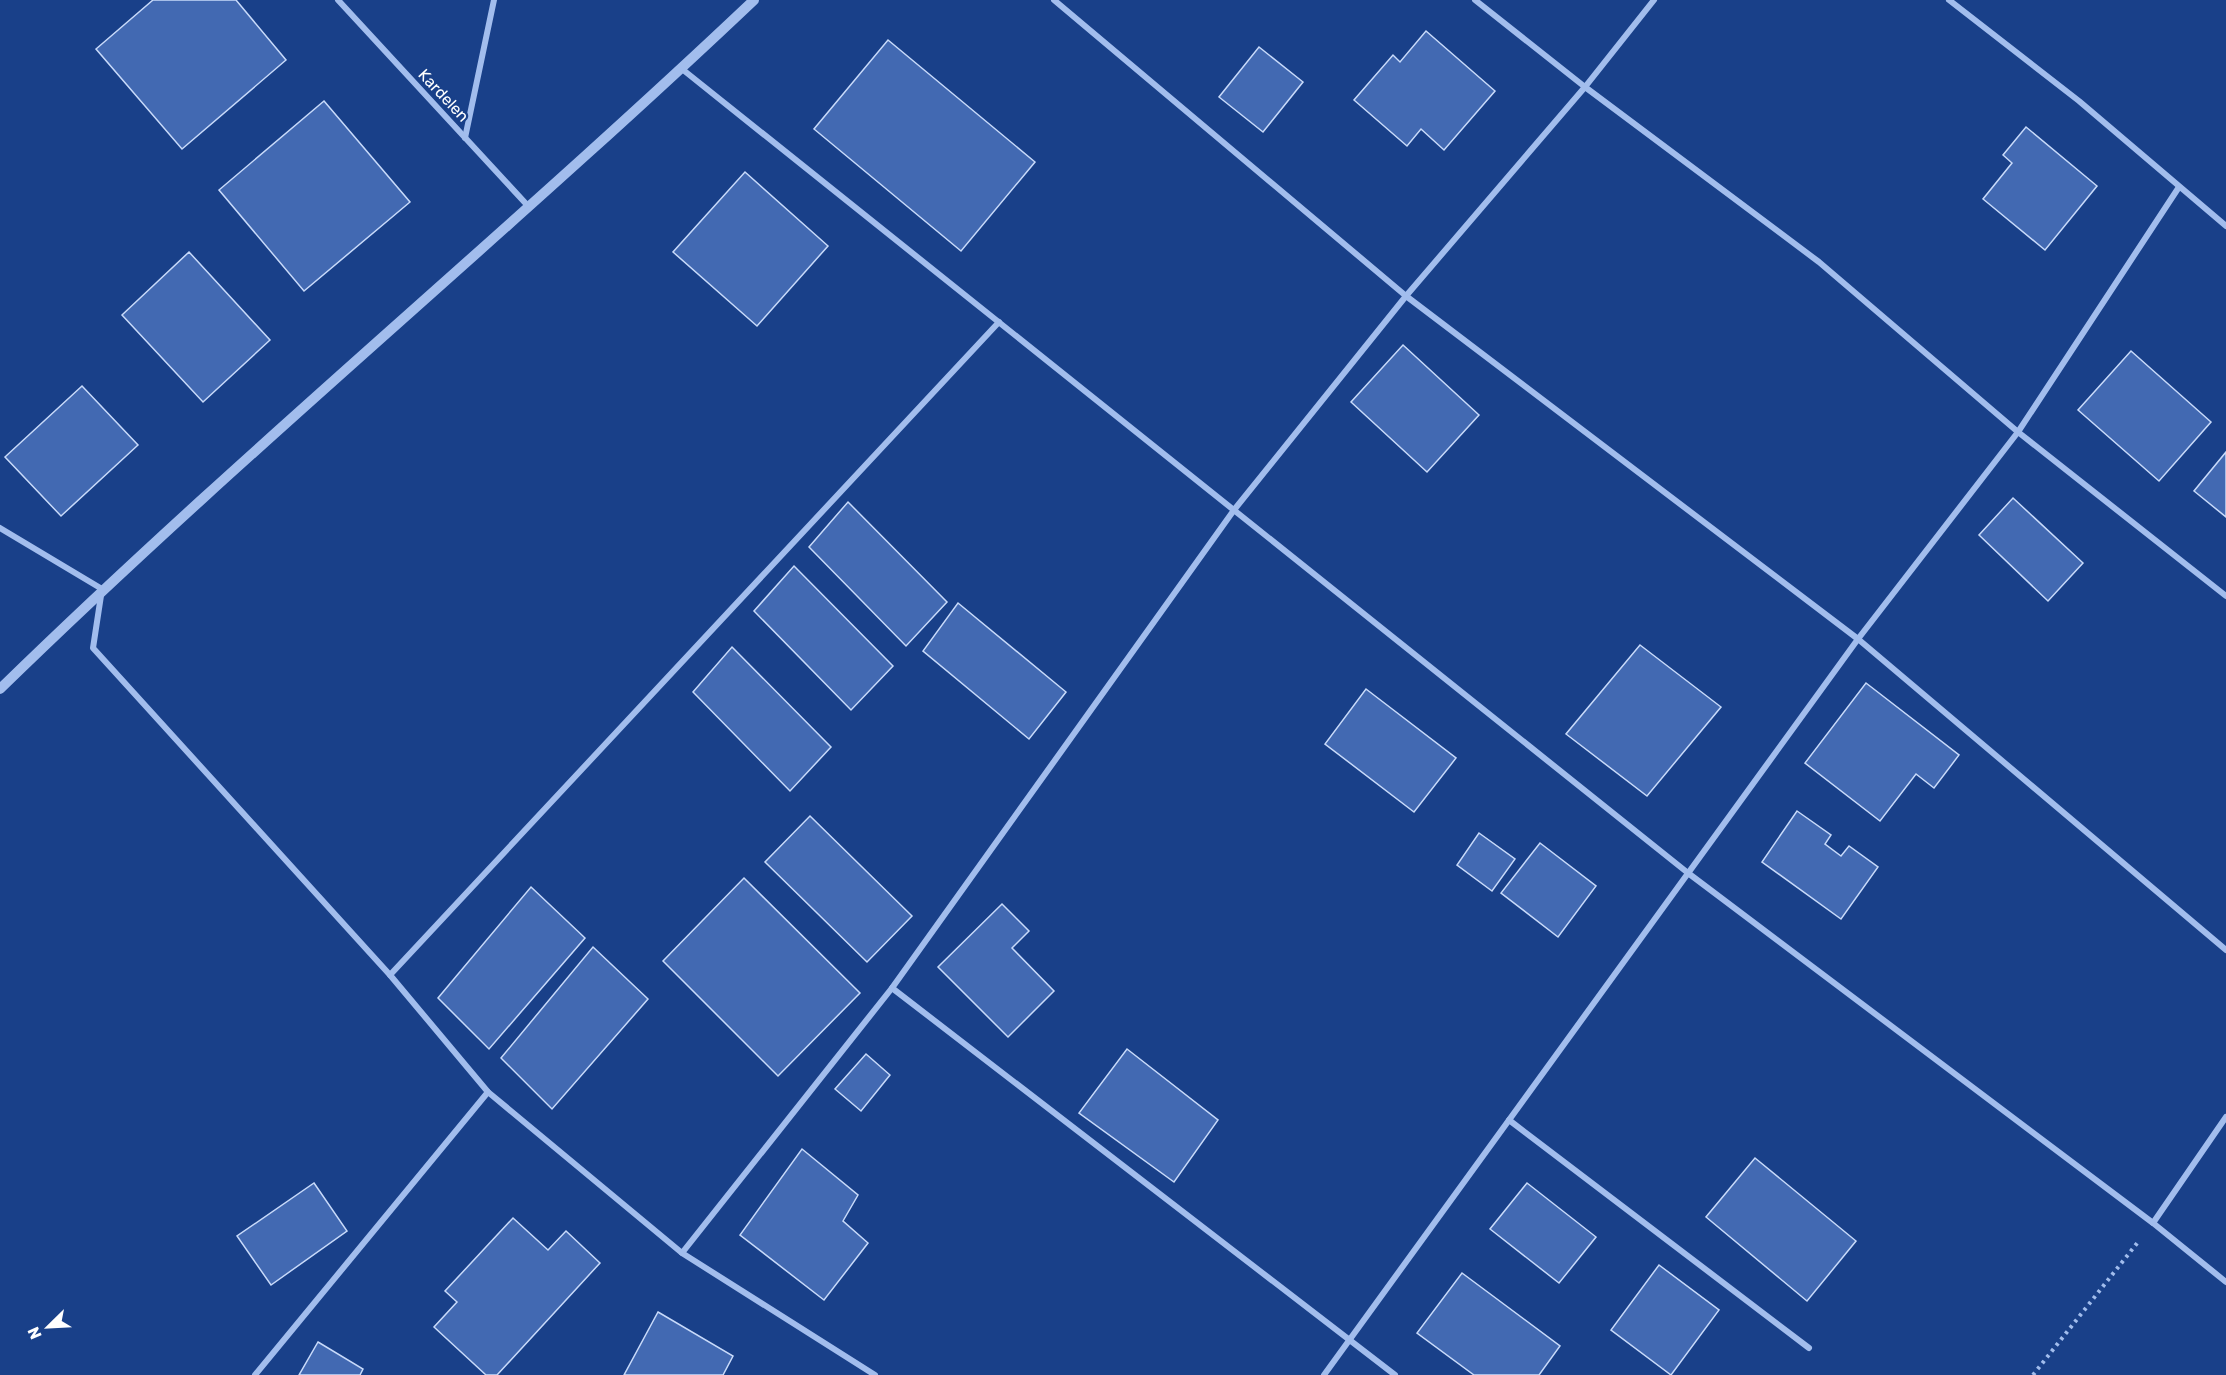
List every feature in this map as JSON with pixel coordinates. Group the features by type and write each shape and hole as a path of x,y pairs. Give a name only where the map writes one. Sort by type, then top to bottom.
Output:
{"street":[{"name":"Kardelen","path":"338,0 530,207"},
{"path":"465,138 494,0"},
{"path":"0,689 102,589 530,207 682,69 754,0"},
{"path":"1054,0 1406,296 1858,639 2226,950"},
{"path":"1475,0 1585,87 1819,262 2018,432 2226,596"},
{"path":"682,1253 892,988 1234,510 1406,296 1585,87 1654,0"},
{"path":"1949,0 2079,101 2226,226"},
{"path":"682,69 1688,873 2153,1223 2226,1282"},
{"path":"1324,1375 1858,639 2018,432 2179,187"},
{"path":"390,975 999,322"},
{"path":"0,528 102,589"},
{"path":"102,589 93,648 390,975 488,1092 682,1253 875,1375"},
{"path":"892,988 1395,1375"},
{"path":"255,1375 488,1092"},
{"path":"2153,1223 2226,1118"},
{"path":"1509,1120 1809,1348"}],"path":[{"path":"2032,1375 2153,1223"}],"building":[{"path":"153,0 236,0 286,60 182,149 96,49"},
{"path":"1426,31 1495,91 1444,150 1421,129 1407,146 1354,100 1393,55 1400,62"},
{"path":"888,40 1035,162 961,251 814,129"},
{"path":"1259,47 1303,82 1263,132 1219,97"},
{"path":"324,101 410,202 304,291 219,190"},
{"path":"2026,127 2097,186 2045,250 1983,199 2012,163 2003,155"},
{"path":"745,172 828,246 757,326 673,252"},
{"path":"189,252 270,340 203,402 122,315"},
{"path":"1403,345 1479,415 1427,472 1351,402"},
{"path":"2131,351 2211,422 2159,481 2078,410"},
{"path":"82,386 138,445 61,516 5,457"},
{"path":"2226,452 2226,517 2194,491"},
{"path":"2013,498 2083,563 2048,601 1979,535"},
{"path":"848,502 947,602 906,646 809,547"},
{"path":"794,566 893,666 851,710 754,611"},
{"path":"958,603 1066,692 1029,739 923,651"},
{"path":"1640,645 1721,707 1647,796 1566,734"},
{"path":"732,647 831,747 790,791 693,692"},
{"path":"1866,683 1959,755 1934,788 1916,774 1880,821 1805,763"},
{"path":"1366,689 1456,758 1414,812 1325,744"},
{"path":"1797,811 1831,835 1825,844 1841,856 1849,846 1878,867 1841,919 1762,862"},
{"path":"810,816 912,916 867,962 765,862"},
{"path":"1479,833 1515,859 1492,891 1457,865"},
{"path":"1540,843 1596,886 1558,937 1501,893"},
{"path":"744,878 860,993 778,1076 663,961"},
{"path":"531,887 585,938 489,1049 438,998"},
{"path":"1002,904 1029,931 1012,948 1054,991 1008,1037 938,967"},
{"path":"593,947 648,999 552,1109 501,1058"},
{"path":"1127,1049 1218,1120 1174,1182 1079,1113"},
{"path":"866,1054 890,1075 861,1111 835,1089"},
{"path":"802,1149 858,1195 843,1221 868,1243 824,1300 740,1235"},
{"path":"1755,1158 1856,1241 1807,1301 1706,1217"},
{"path":"314,1183 347,1231 271,1285 237,1236"},
{"path":"1527,1183 1596,1237 1559,1283 1490,1229"},
{"path":"513,1218 548,1250 566,1231 600,1263 497,1375 486,1375 434,1327 457,1302 445,1291"},
{"path":"1659,1265 1719,1310 1671,1375 1611,1330"},
{"path":"1462,1273 1560,1346 1539,1375 1474,1375 1417,1333"},
{"path":"658,1312 733,1356 723,1375 624,1375"},
{"path":"318,1342 363,1369 360,1375 299,1375"}]}
